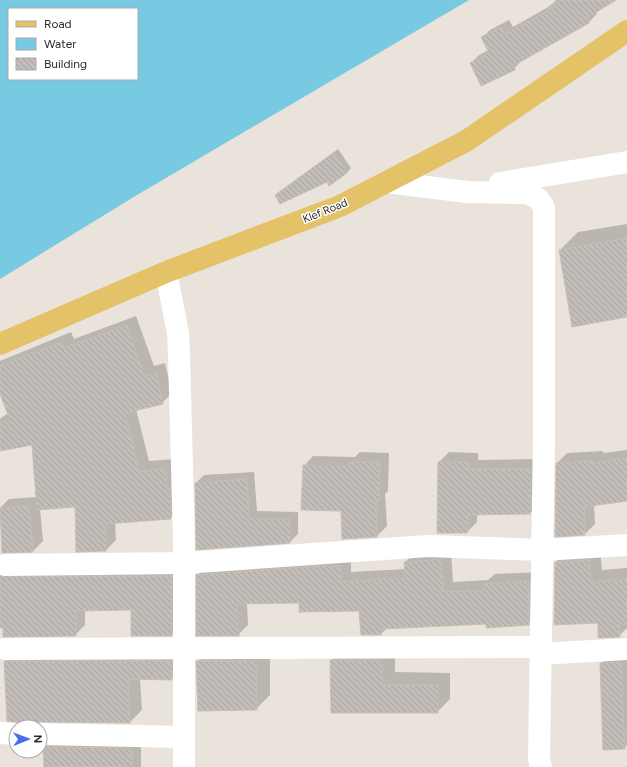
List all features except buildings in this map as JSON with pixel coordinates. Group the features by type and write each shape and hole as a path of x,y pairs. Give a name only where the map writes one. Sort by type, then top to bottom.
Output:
{"main road":[{"name":"Klef Road","path":"0,344 166,272 340,206 466,141 627,31"}],"street":[{"path":"456,191 627,162"},
{"path":"386,182 456,191 526,193 541,200 544,208 544,436 539,759 541,767"},
{"path":"166,272 178,333 179,356 184,563 184,767"},
{"path":"5,565 184,563 428,546 542,550 627,545"},
{"path":"5,649 627,649"},
{"path":"48,734 184,737"}],"water":[{"path":"0,0 469,0 137,195 0,279"}]}
